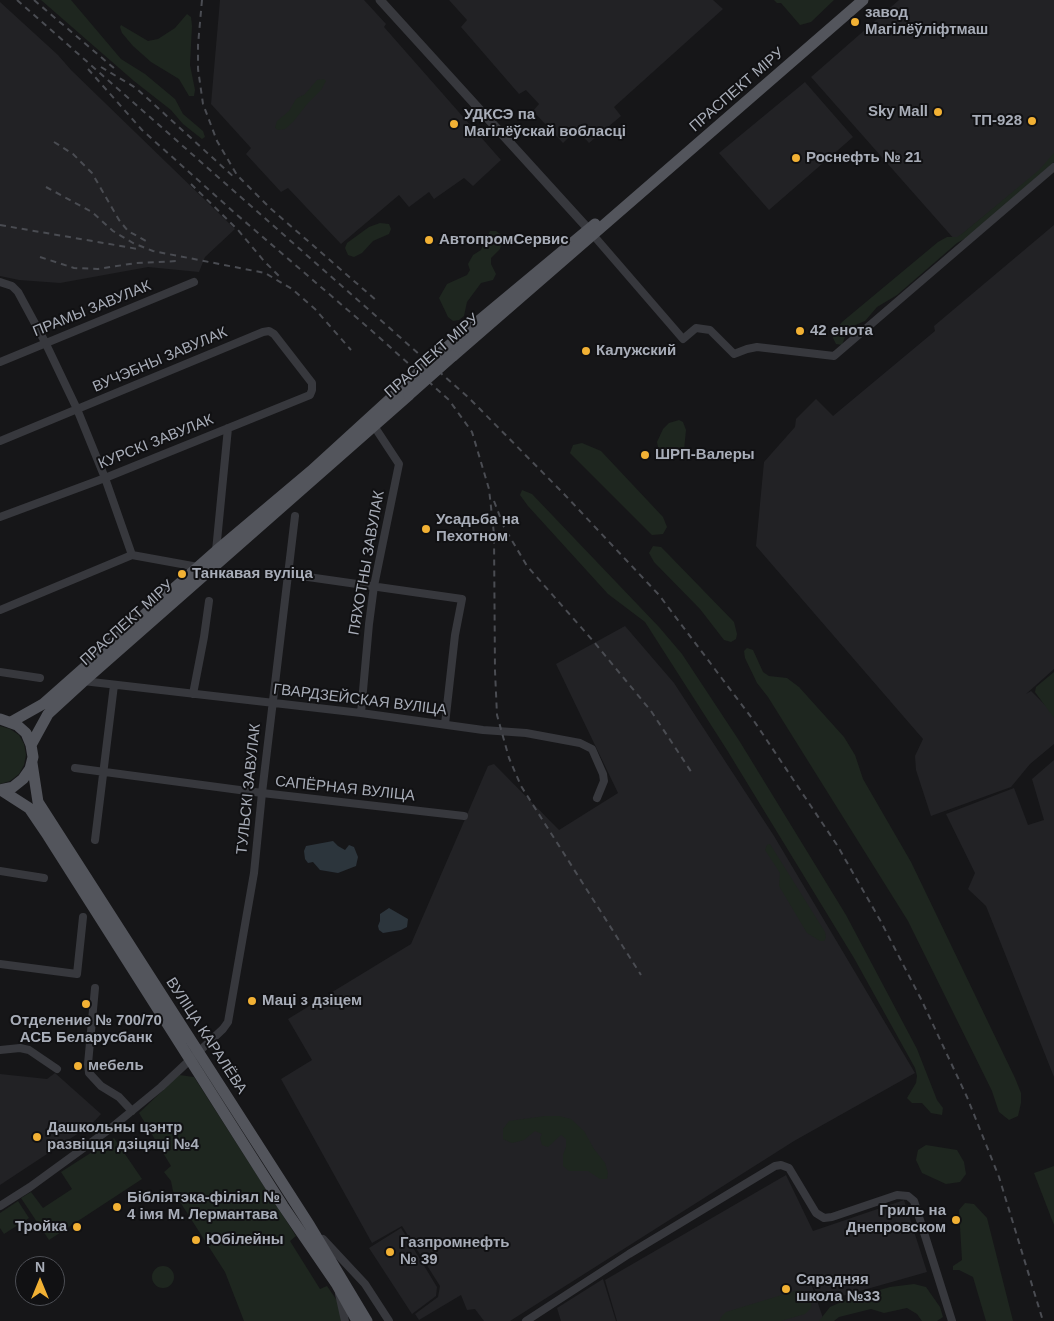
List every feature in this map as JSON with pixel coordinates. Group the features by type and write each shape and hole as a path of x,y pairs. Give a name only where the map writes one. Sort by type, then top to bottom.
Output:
{"main road":[{"name":"ПРАСПЕКТ МІРУ","path":"591,233 853,0"},
{"name":"ПРАСПЕКТ МІРУ","path":"6,721 43,704 216,551 863,0"},
{"name":"ПРАСПЕКТ МІРУ","path":"31,745 48,714 374,426 406,391"},
{"name":"ПРАСПЕКТ МІРУ","path":"6,721 26,734 31,745"},
{"path":"0,790 13,786 23,779 32,763 31,745"},
{"name":"ВУЛІЦА КАРАЛЁВА","path":"32,763 38,802 194,1055 283,1206 337,1284 357,1321"},
{"name":"ВУЛІЦА КАРАЛЁВА","path":"0,790 28,808 310,1226 366,1321"}],"street":[{"path":"380,0 591,233 682,339 696,328 710,330 734,354 757,347 834,356 1054,167"},
{"path":"0,282 12,286 18,292 45,342 77,409 105,478 132,554"},
{"name":"ПРАМЫ ЗАВУЛАК","path":"0,362 194,282"},
{"name":"ВУЧЭБНЫ ЗАВУЛАК","path":"0,441 262,332 269,331 274,334 312,383"},
{"name":"КУРСКІ ЗАВУЛАК","path":"0,517 105,478 310,395 312,383"},
{"name":"ПЯХОТНЫ ЗАВУЛАК","path":"361,713 374,586 399,464 374,426"},
{"path":"216,551 228,428"},
{"name":"ТУЛЬСКІ ЗАВУЛАК","path":"0,1206 30,1187 132,1111 223,1029 228,1022 254,873 294,516"},
{"path":"0,610 132,554 198,567"},
{"path":"287,574 462,598 455,636 445,724"},
{"path":"193,694 209,600"},
{"path":"0,672 40,678"},
{"name":"ГВАРДЗЕЙСКАЯ ВУЛІЦА","path":"71,680 361,713 483,730 526,733 580,743 592,749 604,774 604,781 597,798"},
{"path":"95,840 114,685"},
{"name":"САПЁРНАЯ ВУЛІЦА","path":"75,768 262,793 464,816"},
{"path":"0,871 44,878"},
{"path":"0,964 77,974 84,917"},
{"path":"95,988 88,1064 89,1073 101,1086 119,1097 132,1111"},
{"path":"0,1050 20,1048 30,1050 56,1069"},
{"path":"526,1321 623,1258 775,1166 781,1165 789,1168 816,1213 824,1218 898,1195 908,1196 914,1201 952,1321"},
{"path":"310,1226 365,1284 389,1321"},
{"path":"337,1284 345,1321"}],"shaded area":[{"path":"41,0 71,0 121,59 145,74 175,99 183,114 203,131 205,137 202,139 183,124 171,110 134,81"},
{"path":"220,0 364,0 386,24 384,27 501,160 473,186 464,178 434,199 429,192 409,207 399,195 341,244 288,188 281,192 246,154 251,148 211,104"},
{"path":"449,0 713,0 723,9 614,107 621,116 589,143 580,133 574,132 563,143 533,111 539,104 526,90 519,94 461,27 467,20"},
{"path":"774,0 834,0 811,22 800,25 781,3 777,3"},
{"path":"899,0 1054,0 1054,159 955,240 811,77"},
{"path":"0,2 58,55 71,70 235,229 205,257 199,272 148,267 60,283 19,280 0,276"},
{"path":"187,14 191,17 192,26 190,65 195,90 194,96 189,96 179,79 151,62 133,46 122,33 120,27 121,25 148,41 158,39 175,28"},
{"path":"324,79 326,81 321,90 293,122 285,129 278,130 275,128 277,121 289,111 296,99 305,94 317,80"},
{"path":"805,82 853,137 769,210 719,153"},
{"path":"1054,153 1054,162 970,236 957,243 897,295 877,307 865,321 853,326 846,334 842,345 836,344 833,338 842,322 938,242 947,237 957,237 963,233 1039,170"},
{"path":"380,223 389,224 391,229 389,234 373,241 362,253 354,257 348,255 345,248 347,243 369,227"},
{"path":"1054,225 1054,669 1026,694 1031,691 1054,714 1054,744 1030,764 1011,787 931,816 916,770 915,756 923,739 756,546 764,462 795,427 796,419 816,399 833,416 935,331 934,326"},
{"path":"490,231 496,231 500,234 502,241 500,249 491,258 491,264 496,274 493,280 481,283 467,302 464,316 459,320 453,321 448,317 439,298 447,284 467,275 470,270 468,264 473,255 481,250"},
{"path":"679,420 683,422 686,430 684,450 676,457 669,456 658,447 657,442 663,429 669,423"},
{"path":"582,443 601,451 663,517 667,527 663,534 652,535 570,453 573,445"},
{"path":"522,490 532,494 659,627 682,654 740,742 846,915 917,1049 937,1100 943,1108 942,1115 931,1113 922,1103 912,1103 907,1098 916,1083 915,1068 854,958 727,750 645,622 608,594 528,506 520,495"},
{"path":"653,546 661,547 734,622 737,634 736,639 731,642 724,640 700,609 654,562 649,553"},
{"path":"625,626 674,683 774,836 915,1073 794,1141 510,1321 484,1321 475,1309 467,1310 461,1295 419,1320 415,1314 438,1297 440,1286 402,1226 372,1243 281,1079 312,1060 288,1019 411,944 488,766 494,764 559,830 618,793 556,664"},
{"path":"747,648 753,650 763,672 769,676 787,678 799,687 844,737 855,755 863,779 911,862 1015,1078 1021,1093 1018,1116 1009,1120 999,1112 992,1091 908,921 768,697 757,683 745,658 744,651"},
{"path":"1054,672 1054,718 1035,692 1036,687"},
{"path":"0,726 10,729 19,735 24,744 26,755 24,765 19,774 10,781 0,784"},
{"path":"1054,760 1054,1077 986,906 968,889 975,873 946,814 1014,788 1028,825 1044,820 1032,779"},
{"path":"333,841 345,850 349,845 354,847 358,857 356,866 338,873 320,870 313,862 308,863 305,859 304,851 306,846"},
{"path":"770,844 825,932 826,938 824,941 820,941 807,933 779,886 780,873 765,850 767,845"},
{"path":"389,908 408,919 407,927 383,933 379,930 380,914"},
{"name":"Дашкольны цэнтр развіцця дзіцяці №4","path":"55,1073 101,1114 91,1125 0,1185 0,1074 47,1079"},
{"path":"179,1075 194,1077 296,1236 290,1241 320,1289 327,1286 338,1302 344,1321 244,1321 225,1272 173,1191 171,1181 164,1172 171,1166 139,1113"},
{"path":"559,1116 571,1119 584,1131 594,1149 605,1163 608,1173 607,1179 600,1179 588,1171 569,1171 563,1166 566,1139 561,1135 548,1147 542,1145 540,1138 542,1134 535,1131 524,1140 512,1143 503,1139 503,1129 509,1121"},
{"path":"114,1138 142,1179 49,1240 21,1198 31,1192 43,1208 72,1189 61,1172"},
{"path":"926,1145 957,1150 964,1162 966,1174 960,1182 946,1184 922,1173 916,1160 918,1150"},
{"path":"1054,1166 1054,1225 1034,1173"},
{"path":"786,1175 813,1231 904,1200 927,1272 821,1302 810,1280 824,1321 617,1321 605,1280"},
{"path":"18,1201 29,1218 4,1234 0,1228 0,1213"},
{"path":"965,1203 974,1204 987,1218 1013,1321 986,1321 973,1277 959,1270 953,1270 953,1266 962,1260 959,1210"},
{"path":"401,1228 437,1287 436,1296 412,1314 369,1248"},
{"path":"163,1266 171,1269 174,1277 171,1285 163,1288 155,1285 152,1277 155,1269"},
{"path":"603,1279 616,1321 561,1321 557,1308"},
{"path":"914,1284 926,1287 940,1307 943,1317 937,1321 922,1321 917,1314 907,1308 884,1313 871,1309 839,1317 834,1321 819,1321 830,1307 848,1299 890,1287"},
{"path":"798,1290 807,1292 812,1299 811,1308 805,1314 781,1321 719,1321 726,1312"}],"railway":[{"path":"17,0 469,398 564,494 659,595 754,721 837,845 880,920 921,999 967,1097 999,1177 1043,1321"},
{"path":"34,0 115,69"},
{"path":"202,0 198,69 203,104 217,141 237,175 270,208 377,301"},
{"path":"101,67 136,88 236,179"},
{"path":"88,69 142,130 449,400 472,432 489,489 494,534 497,715 509,758 521,786 641,975"},
{"path":"54,142 73,154 92,173 119,220 128,231 148,242"},
{"path":"191,184 238,230 281,278"},
{"path":"46,187 92,212 113,231 133,243 153,251 265,273 292,289 315,309 351,350"},
{"path":"0,225 138,249"},
{"path":"40,257 74,268 98,269 136,263 178,261"},
{"path":"494,501 504,527 527,566 594,642 651,711 692,773"}],"place":[{"name":"завод Магілёўліфтмаш","path":"855,22"},
{"name":"Sky Mall","path":"938,112"},
{"name":"ТП-928","path":"1032,121"},
{"name":"УДКСЭ па Магілёўскай вобласці","path":"454,124"},
{"name":"Роснефть № 21","path":"796,158"},
{"name":"АвтопромСервис","path":"429,240"},
{"name":"42 енота","path":"800,331"},
{"name":"Калужский","path":"586,351"},
{"name":"ШРП-Валеры","path":"645,455"},
{"name":"Усадьба на Пехотном","path":"426,529"},
{"name":"Танкавая вуліца","path":"182,574"},
{"name":"Маці з дзіцем","path":"252,1001"},
{"name":"Отделение № 700/70 АСБ Беларусбанк","path":"86,1004"},
{"name":"мебель","path":"78,1066"},
{"name":"Дашкольны цэнтр развіцця дзіцяці №4","path":"37,1137"},
{"name":"Бібліятэка-філіял № 4 імя М. Лермантава","path":"117,1207"},
{"name":"Гриль на Днепровском","path":"956,1220"},
{"name":"Тройка","path":"77,1227"},
{"name":"Юбілейны","path":"196,1240"},
{"name":"Газпромнефть № 39","path":"390,1252"},
{"name":"Сярэдняя школа №33","path":"786,1289"}]}
